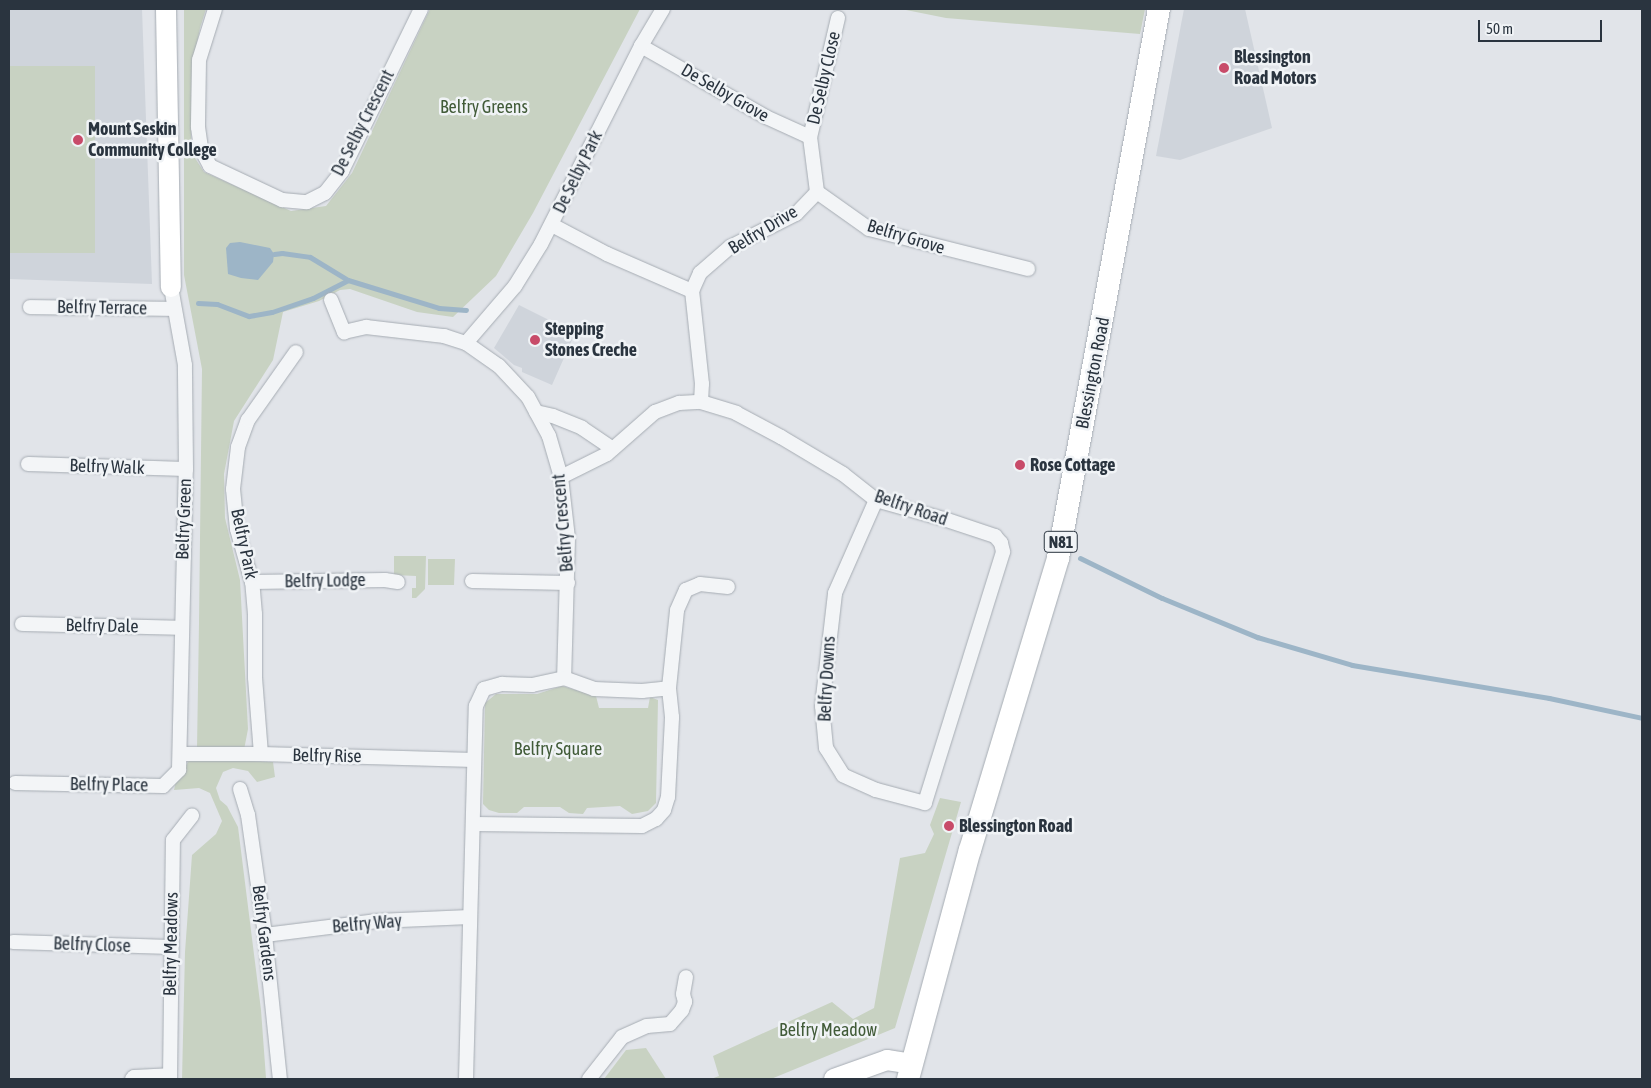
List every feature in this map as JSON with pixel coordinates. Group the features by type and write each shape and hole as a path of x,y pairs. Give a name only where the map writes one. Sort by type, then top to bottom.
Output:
{"main road":[{"name":"Blessington Road","path":"910,1072 970,850 1058,558 1159,9"}],"street":[{"path":"166,9 171,287"},
{"name":"De Selby Crescent","path":"216,9 200,60 198,127 201,149 210,166 282,200 307,202 325,193 342,170 420,9"},
{"name":"De Selby Park","path":"663,9 640,46 552,225 608,254 692,291"},
{"name":"De Selby Close","path":"810,138 838,18"},
{"name":"De Selby Grove","path":"640,46 766,117 810,138"},
{"path":"810,138 817,192"},
{"name":"Belfry Grove","path":"817,192 869,229 1028,269"},
{"name":"Belfry Drive","path":"692,291 700,273 730,247 796,214 817,192"},
{"path":"466,344 515,286 552,225"},
{"name":"Belfry Green","path":"171,287 185,364 186,469 181,628 180,754"},
{"path":"692,291 702,384 700,402"},
{"name":"Belfry Crescent","path":"331,300 344,332 366,327 434,335 466,344 500,366 528,397 549,436 561,477 568,538 564,678"},
{"name":"Belfry Terrace","path":"30,307 174,309"},
{"name":"Belfry Park","path":"261,754 255,677 255,614 252,582 237,528 233,489 238,448 248,420 296,352"},
{"name":"Belfry Road","path":"561,477 613,449 655,412 679,403 700,402 736,413 781,437 843,474 876,500 995,536 1001,543 1003,552 925,803"},
{"path":"536,412 582,428 613,449"},
{"name":"Belfry Walk","path":"28,464 186,469"},
{"name":"Belfry Downs","path":"876,500 835,593 822,706 826,748 843,775 876,790 925,803"},
{"name":"Belfry Lodge","path":"252,582 385,580 398,582"},
{"path":"472,581 568,583"},
{"path":"474,824 642,826 656,819 664,810 668,797 672,717 669,688 677,610 686,590 700,584 728,587"},
{"name":"Belfry Dale","path":"22,624 181,628"},
{"path":"466,1079 476,706 484,689 502,684 532,685 564,678 594,689 642,691 669,688"},
{"name":"Belfry Rise","path":"180,754 261,754 474,760"},
{"name":"Belfry Place","path":"15,783 163,786 179,770 180,754"},
{"name":"Belfry Gardens","path":"240,789 248,815 265,935 280,1079"},
{"name":"Belfry Meadows","path":"169,1077 173,840 192,816"},
{"name":"Belfry Way","path":"265,935 377,921 470,917"},
{"name":"Belfry Close","path":"13,942 171,947"},
{"path":"589,1079 622,1037 647,1026 670,1024 682,1010 685,1002 683,994 686,977"},
{"path":"834,1079 888,1060 910,1072"},
{"path":"132,1079 134,1077 169,1077"}],"shaded area":[{"name":"Mount Seskin Community College","path":"9,9 142,9 152,284 9,279"},
{"path":"1184,9 1245,9 1272,128 1180,160 1156,156"},
{"name":"Stepping Stones Creche","path":"519,305 575,333 552,385 522,372 522,368 514,365 494,348"}],"green space":[{"name":"Belfry Greens","path":"184,9 206,9 193,63 191,141 195,158 204,172 291,211 326,206 352,173 430,9 640,9 533,213 496,276 453,317 417,312 350,289 340,290 319,301 283,312 273,360 234,421 224,474 225,518 240,580 248,729 244,750 221,760 273,762 275,777 257,782 248,771 233,768 223,772 216,788 220,800 227,806 238,827 261,1010 266,1078 259,1079 182,1079 185,952 192,855 216,834 222,821 210,793 199,788 174,790 176,781 197,748 199,623 202,369 184,275"},
{"path":"901,9 1145,9 1140,34 946,18"},
{"path":"9,66 95,66 95,253 9,253"},
{"path":"394,556 426,556 425,589 416,598 412,598 412,588 416,588 416,576 394,575"},
{"path":"428,559 455,559 454,585 428,585"},
{"name":"Belfry Square","path":"562,686 596,696 599,708 648,708 650,697 658,700 656,803 648,811 632,814 620,806 587,808 583,814 569,813 560,807 524,807 517,813 499,813 489,810 483,804 485,703 496,694 537,694"},
{"name":"Belfry Meadow","path":"940,798 961,802 895,1028 771,1079 711,1079 719,1076 713,1056 832,1002 853,1019 874,1008 900,858 925,853 934,834 930,825"},
{"path":"646,1048 666,1079 604,1079 626,1050"}],"water":[{"path":"240,242 270,248 274,254 273,262 258,280 228,274 226,248 230,243"}],"waterway":[{"path":"274,254 282,253 310,257 348,280"},
{"path":"198,303 217,304 249,316 272,312 313,298 348,280 439,308 466,310"},
{"path":"1080,558 1162,598 1257,637 1352,665 1549,698 1642,718"}],"place":[{"name":"Blessington Road Motors","path":"1224,68"},
{"name":"Mount Seskin Community College","path":"78,140"},
{"name":"Stepping Stones Creche","path":"535,340"},
{"name":"Rose Cottage","path":"1020,465"},
{"name":"Blessington Road","path":"949,826"}]}
